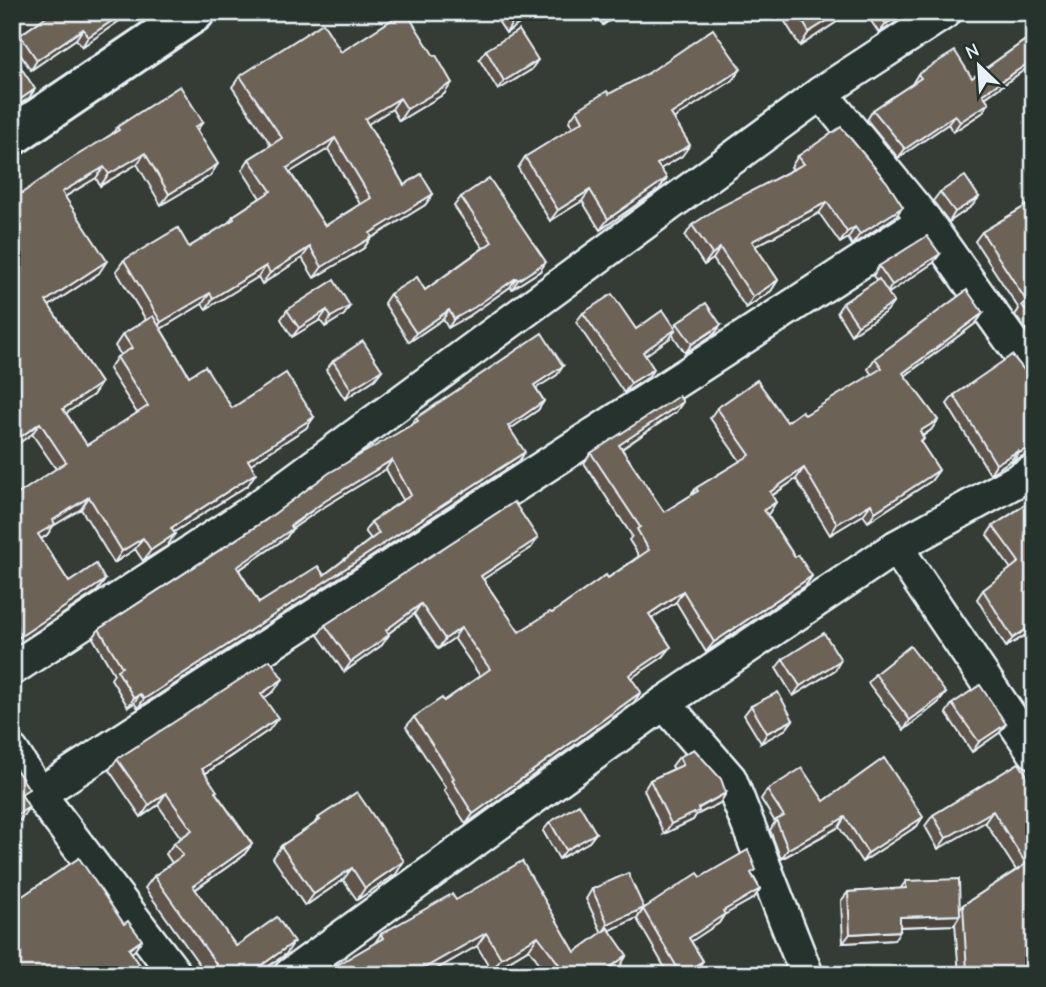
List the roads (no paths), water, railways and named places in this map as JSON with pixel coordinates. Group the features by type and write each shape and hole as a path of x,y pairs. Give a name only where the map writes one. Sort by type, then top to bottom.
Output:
{"main road":[{"path":"12,136 195,12"}],"street":[{"path":"12,668 250,513 821,93 946,12"},
{"path":"821,93 925,220 1034,373"},
{"path":"39,794 925,220"},
{"path":"290,975 664,703 896,547 1034,471"},
{"path":"896,547 1034,752"},
{"path":"664,703 730,779 805,970"},
{"path":"12,751 39,794 176,975"}]}
